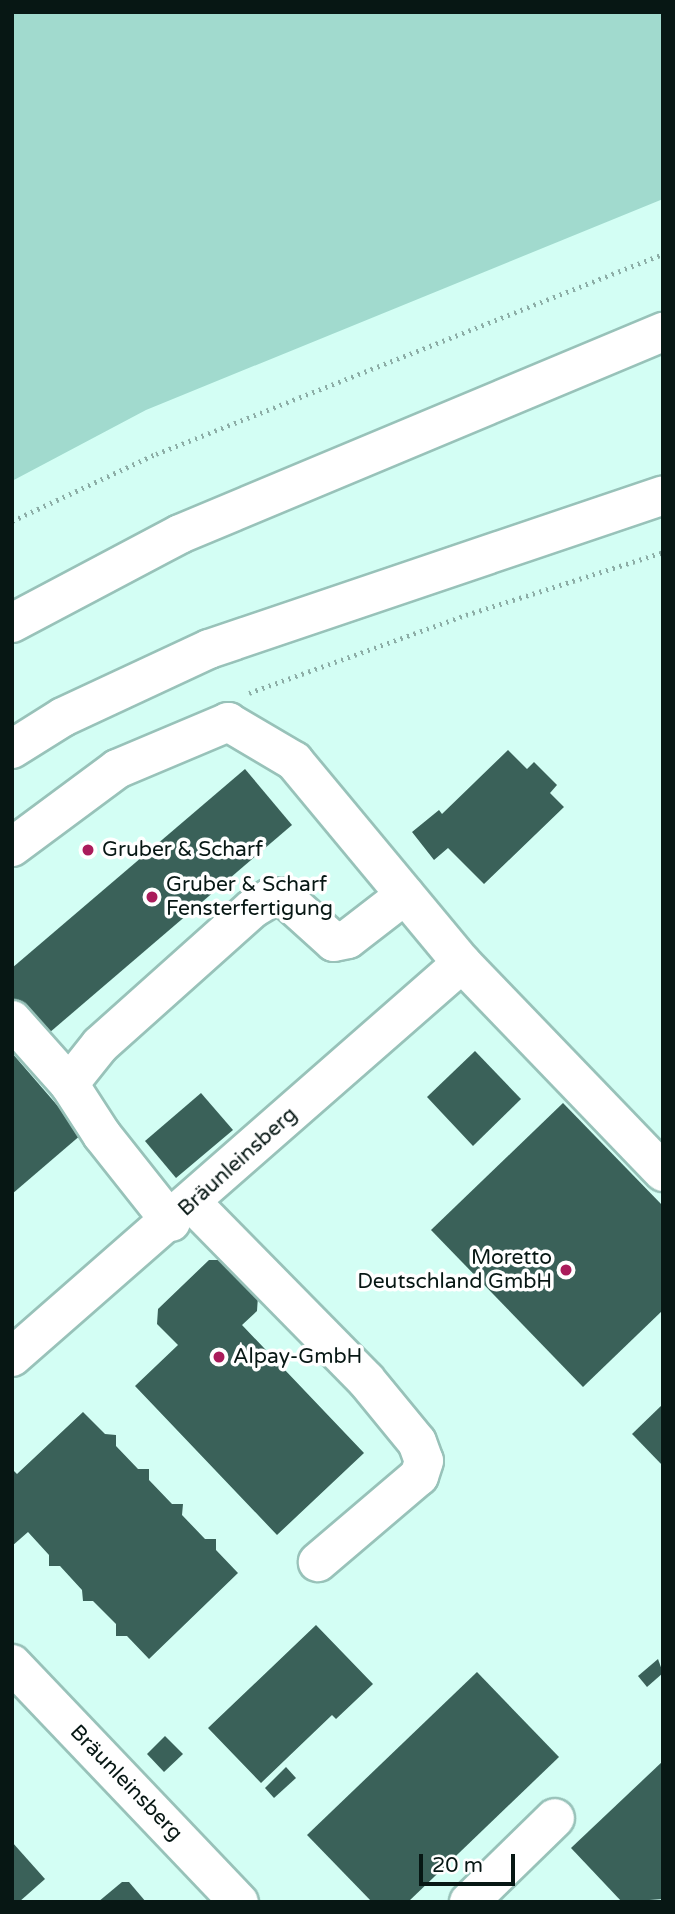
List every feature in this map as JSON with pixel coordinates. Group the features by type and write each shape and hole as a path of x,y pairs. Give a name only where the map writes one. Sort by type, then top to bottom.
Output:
{"street":[{"path":"12,623 180,534 663,332"},
{"path":"12,749 63,717 209,649 663,495"},
{"path":"12,847 117,769 228,722 294,761 461,963 663,1172"},
{"path":"69,1084 100,1045 252,909 270,898 284,897 334,942 348,939 405,895"},
{"name":"Bräunleinsberg","path":"12,1357 182,1212 461,963"},
{"path":"12,1020 69,1084 102,1135 366,1380 417,1442 424,1461 419,1476 318,1562"},
{"name":"Bräunleinsberg","path":"12,1664 239,1902"},
{"path":"469,1902 555,1818"}],"path":[{"path":"12,521 156,454 663,254"},
{"path":"246,694 466,615 663,552"}],"green space":[{"path":"12,12 663,12 663,199 146,410 12,481"}],"building":[{"path":"508,750 527,769 534,762 557,785 550,793 564,807 484,884 448,848 434,860 412,832 439,810 442,814"},
{"name":"Gruber & Scharf Fensterfertigung","path":"245,769 292,825 42,1039 12,1005 12,968"},
{"path":"475,1051 521,1099 473,1146 427,1097"},
{"path":"12,1053 82,1134 12,1194"},
{"path":"201,1093 233,1130 176,1178 145,1141"},
{"name":"Moretto Deutschland GmbH","path":"563,1103 663,1206 663,1310 583,1387 431,1230"},
{"path":"209,1260 224,1260 258,1296 257,1311 242,1325 364,1453 277,1535 135,1386 178,1345 157,1324 158,1309"},
{"path":"663,1404 663,1466 632,1434"},
{"path":"83,1412 105,1434 116,1435 116,1446 138,1469 149,1469 149,1480 172,1504 183,1504 182,1515 205,1539 216,1539 216,1550 238,1573 149,1659 127,1636 116,1636 116,1624 93,1601 83,1601 82,1590 60,1566 49,1566 49,1555 28,1532 12,1546 12,1469 17,1474"},
{"path":"316,1625 373,1684 336,1719 332,1715 261,1783 208,1728"},
{"path":"658,1659 663,1673 647,1687 638,1676"},
{"path":"477,1672 559,1757 408,1902 372,1902 307,1835"},
{"path":"165,1736 183,1754 164,1772 147,1754"},
{"path":"663,1761 663,1899 622,1902 571,1848"},
{"path":"286,1767 296,1778 274,1798 265,1788"},
{"path":"12,1842 45,1879 19,1902 12,1902"},
{"path":"122,1882 129,1882 146,1902 98,1902"}],"place":[{"name":"Gruber & Scharf","path":"88,850"},
{"name":"Gruber & Scharf Fensterfertigung","path":"152,897"},
{"name":"Moretto Deutschland GmbH","path":"566,1270"},
{"name":"Alpay-GmbH","path":"219,1357"}]}
